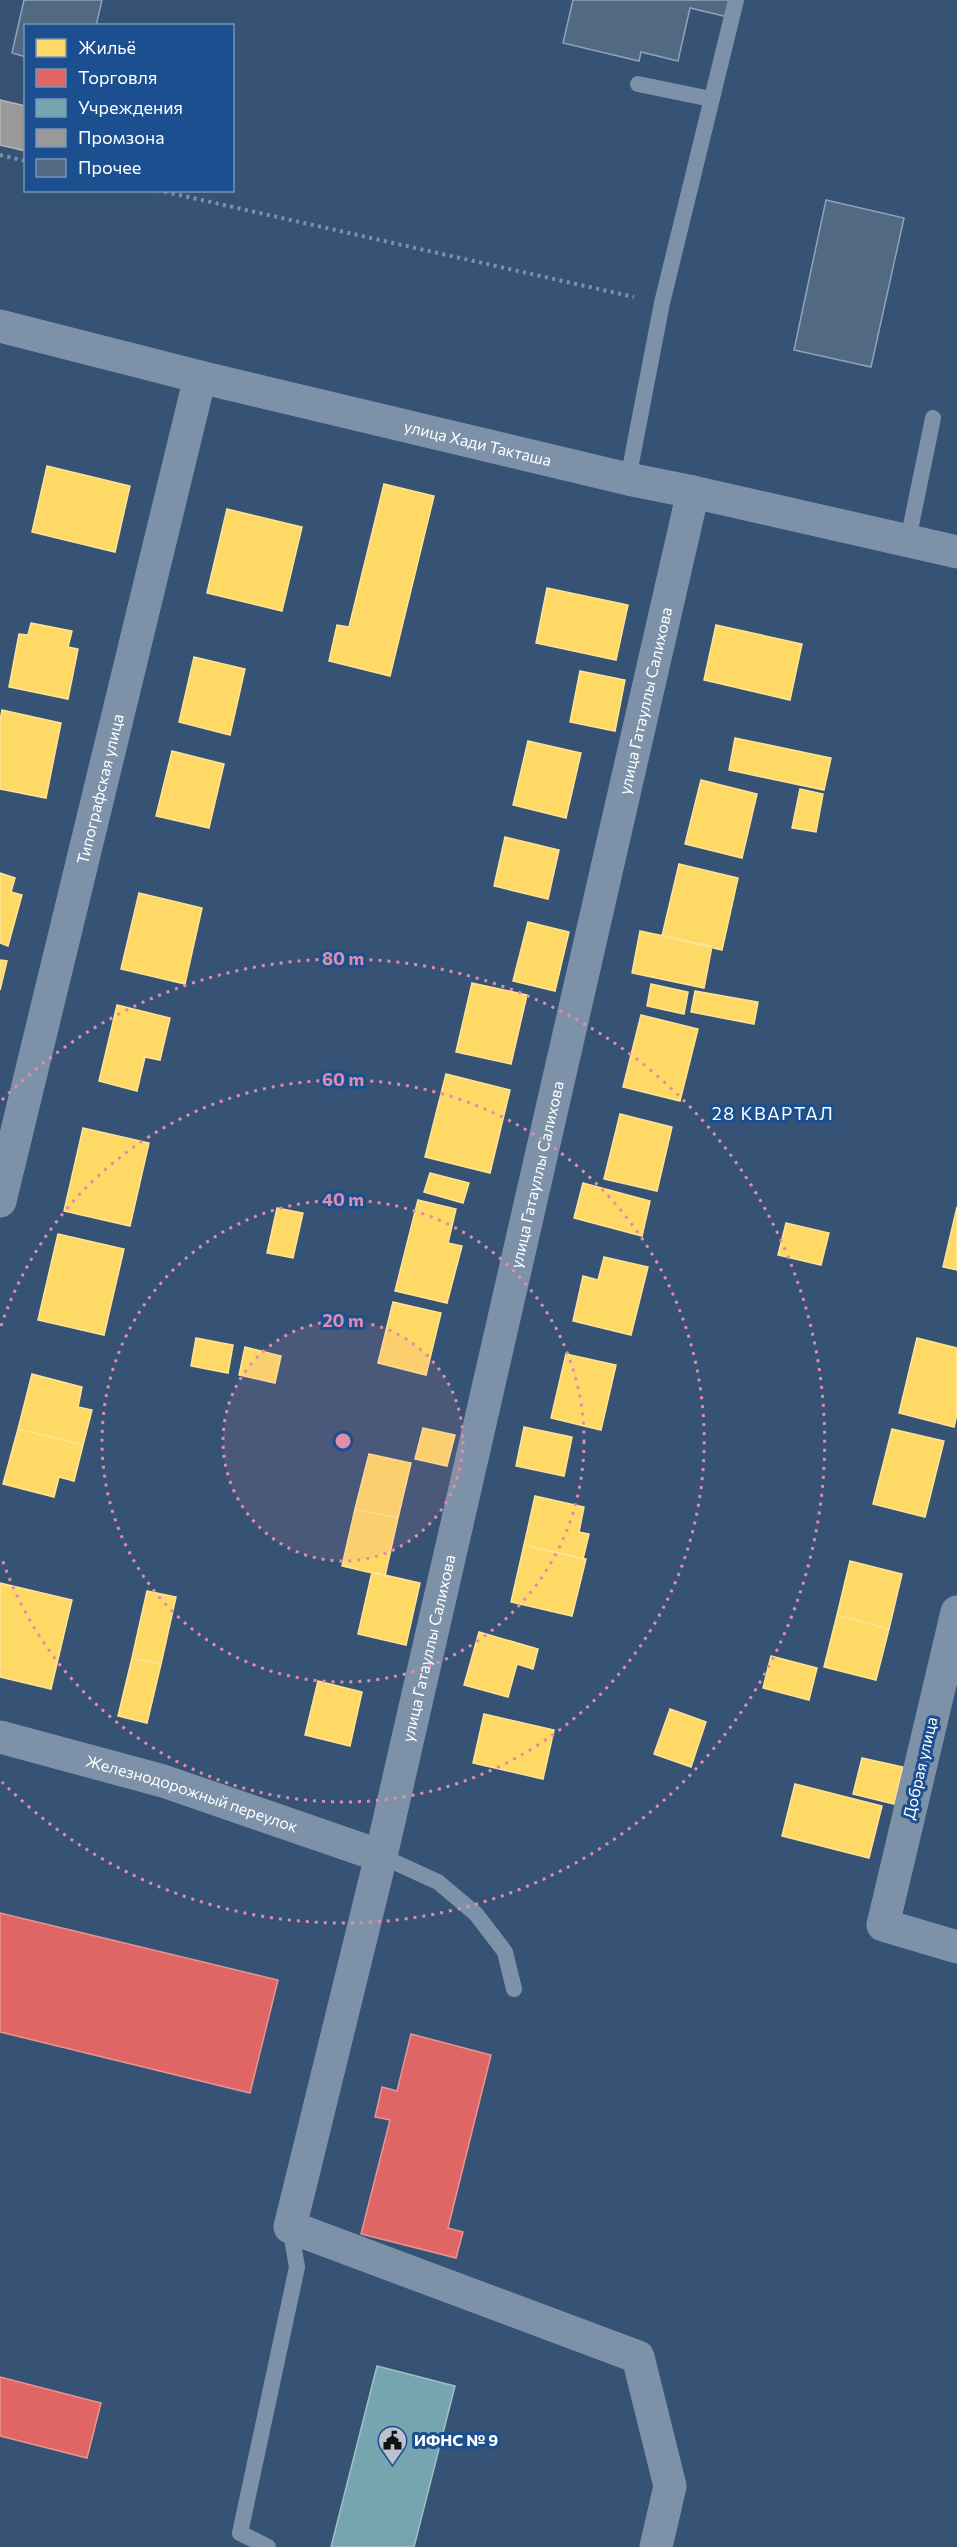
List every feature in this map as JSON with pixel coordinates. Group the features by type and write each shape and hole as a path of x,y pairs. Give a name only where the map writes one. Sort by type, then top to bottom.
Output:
{"street":[{"name":"улица Хади Такташа","path":"0,326 200,377 628,479 957,552"},
{"name":"Типографская улица","path":"0,1201 200,377"},
{"name":"улица Гатауллы Салихова","path":"290,2227 381,1856 693,492"},
{"name":"Добрая улица","path":"957,1612 883,1925 957,1947"},
{"name":"Железнодорожный переулок","path":"0,1737 163,1781 381,1856"},
{"path":"290,2227 638,2356 670,2486 656,2547"}],"lane":[{"path":"628,479 662,303 736,0"},
{"path":"638,84 711,99"},
{"path":"908,540 933,418"},
{"path":"381,1856 438,1882 476,1914 505,1952 514,1989"},
{"path":"268,2547 240,2533 297,2267 290,2227"}],"path":[{"path":"0,155 24,161"},
{"path":"166,192 662,303"}],"building: Жильё":[{"path":"47,466 130,486 115,552 32,532"},
{"path":"384,484 434,496 390,676 329,661 337,625 349,627"},
{"path":"227,509 302,527 282,611 207,593"},
{"path":"547,588 628,605 616,660 536,643"},
{"path":"31,623 72,631 68,647 78,649 68,699 9,687 19,634 28,635"},
{"path":"716,625 802,644 790,700 704,680"},
{"path":"194,657 245,669 230,735 179,722"},
{"path":"580,671 625,680 615,731 570,722"},
{"path":"2,710 61,723 46,798 0,789"},
{"path":"735,738 831,758 824,790 729,770"},
{"path":"528,741 581,753 566,818 513,805"},
{"path":"172,751 224,764 209,828 156,816"},
{"path":"701,780 757,794 742,858 685,844"},
{"path":"800,789 823,794 816,832 792,828"},
{"path":"505,837 559,850 548,899 494,886"},
{"path":"679,864 738,878 722,950 662,936"},
{"path":"0,873 15,878 11,892 22,895 8,946 0,943"},
{"path":"139,893 202,908 185,984 121,969"},
{"path":"528,922 569,932 555,991 513,981"},
{"path":"640,931 712,946 704,988 632,973"},
{"path":"0,960 7,961 0,990"},
{"path":"472,983 527,995 511,1064 456,1052"},
{"path":"651,984 688,992 684,1014 647,1006"},
{"path":"695,991 758,1002 754,1024 691,1012"},
{"path":"117,1005 170,1018 160,1060 145,1057 137,1091 99,1081"},
{"path":"641,1015 698,1029 680,1101 623,1087"},
{"path":"446,1074 510,1090 490,1173 425,1157"},
{"path":"620,1114 672,1127 657,1191 604,1179"},
{"path":"83,1128 149,1143 130,1226 64,1211"},
{"path":"430,1173 469,1183 463,1203 424,1192"},
{"path":"583,1183 650,1201 642,1236 574,1218"},
{"path":"418,1200 456,1209 448,1243 462,1246 447,1303 395,1291"},
{"path":"957,1207 957,1270 943,1267"},
{"path":"277,1208 303,1213 293,1258 267,1253"},
{"path":"786,1223 829,1233 821,1265 778,1255"},
{"path":"58,1234 124,1249 104,1335 38,1320"},
{"path":"604,1257 648,1267 631,1335 573,1321 583,1276 598,1280"},
{"path":"393,1302 441,1313 426,1375 378,1363"},
{"path":"196,1338 233,1345 228,1373 191,1366"},
{"path":"917,1338 957,1348 957,1414 954,1427 899,1413"},
{"path":"245,1347 281,1356 275,1383 239,1375"},
{"path":"566,1354 616,1365 601,1430 551,1418"},
{"path":"32,1374 82,1387 78,1407 92,1410 83,1445 18,1429"},
{"path":"524,1427 572,1437 564,1476 516,1466"},
{"path":"423,1428 455,1435 447,1466 415,1459"},
{"path":"18,1429 83,1445 74,1481 59,1477 54,1497 3,1484"},
{"path":"892,1429 944,1441 925,1517 873,1504"},
{"path":"369,1454 411,1463 398,1518 355,1509"},
{"path":"535,1496 584,1507 579,1532 589,1534 583,1559 524,1545"},
{"path":"355,1509 398,1518 385,1576 342,1566"},
{"path":"524,1545 586,1559 572,1616 511,1602"},
{"path":"850,1561 902,1574 889,1629 837,1615"},
{"path":"372,1572 420,1583 406,1645 358,1634"},
{"path":"0,1583 72,1600 51,1689 0,1677"},
{"path":"147,1591 176,1597 161,1664 132,1658"},
{"path":"837,1615 889,1629 876,1680 824,1667"},
{"path":"479,1632 538,1649 533,1669 517,1664 508,1697 464,1685"},
{"path":"771,1656 817,1668 809,1700 763,1688"},
{"path":"132,1658 161,1664 147,1723 118,1716"},
{"path":"318,1681 362,1692 350,1746 305,1735"},
{"path":"670,1709 706,1722 691,1767 654,1754"},
{"path":"484,1714 554,1730 543,1779 473,1763"},
{"path":"862,1758 903,1767 894,1804 853,1794"},
{"path":"795,1784 882,1806 869,1858 782,1836"}],"building: Торговля":[{"path":"0,1913 278,1980 250,2093 0,2032"},
{"path":"411,2034 491,2055 448,2228 463,2232 456,2258 361,2234 390,2120 375,2117 382,2087 397,2091"},
{"path":"0,2377 101,2403 87,2458 0,2436"}],"building: Учреждения":[{"name":"ИФНС № 9","path":"377,2366 455,2386 414,2547 331,2547"}],"building: Промзона":[{"path":"0,100 24,106 24,151 0,145"}],"building: Прочее":[{"path":"24,0 102,0 96,24 24,24 24,56 12,53"},
{"path":"573,0 732,0 728,17 690,8 678,61 641,52 639,61 563,43"},
{"path":"826,200 904,218 871,367 794,350"}],"place":[{"name":"ИФНС № 9","path":"393,2466"}],"district":[{"name":"28 КВАРТАЛ","path":"773,1114"}]}
